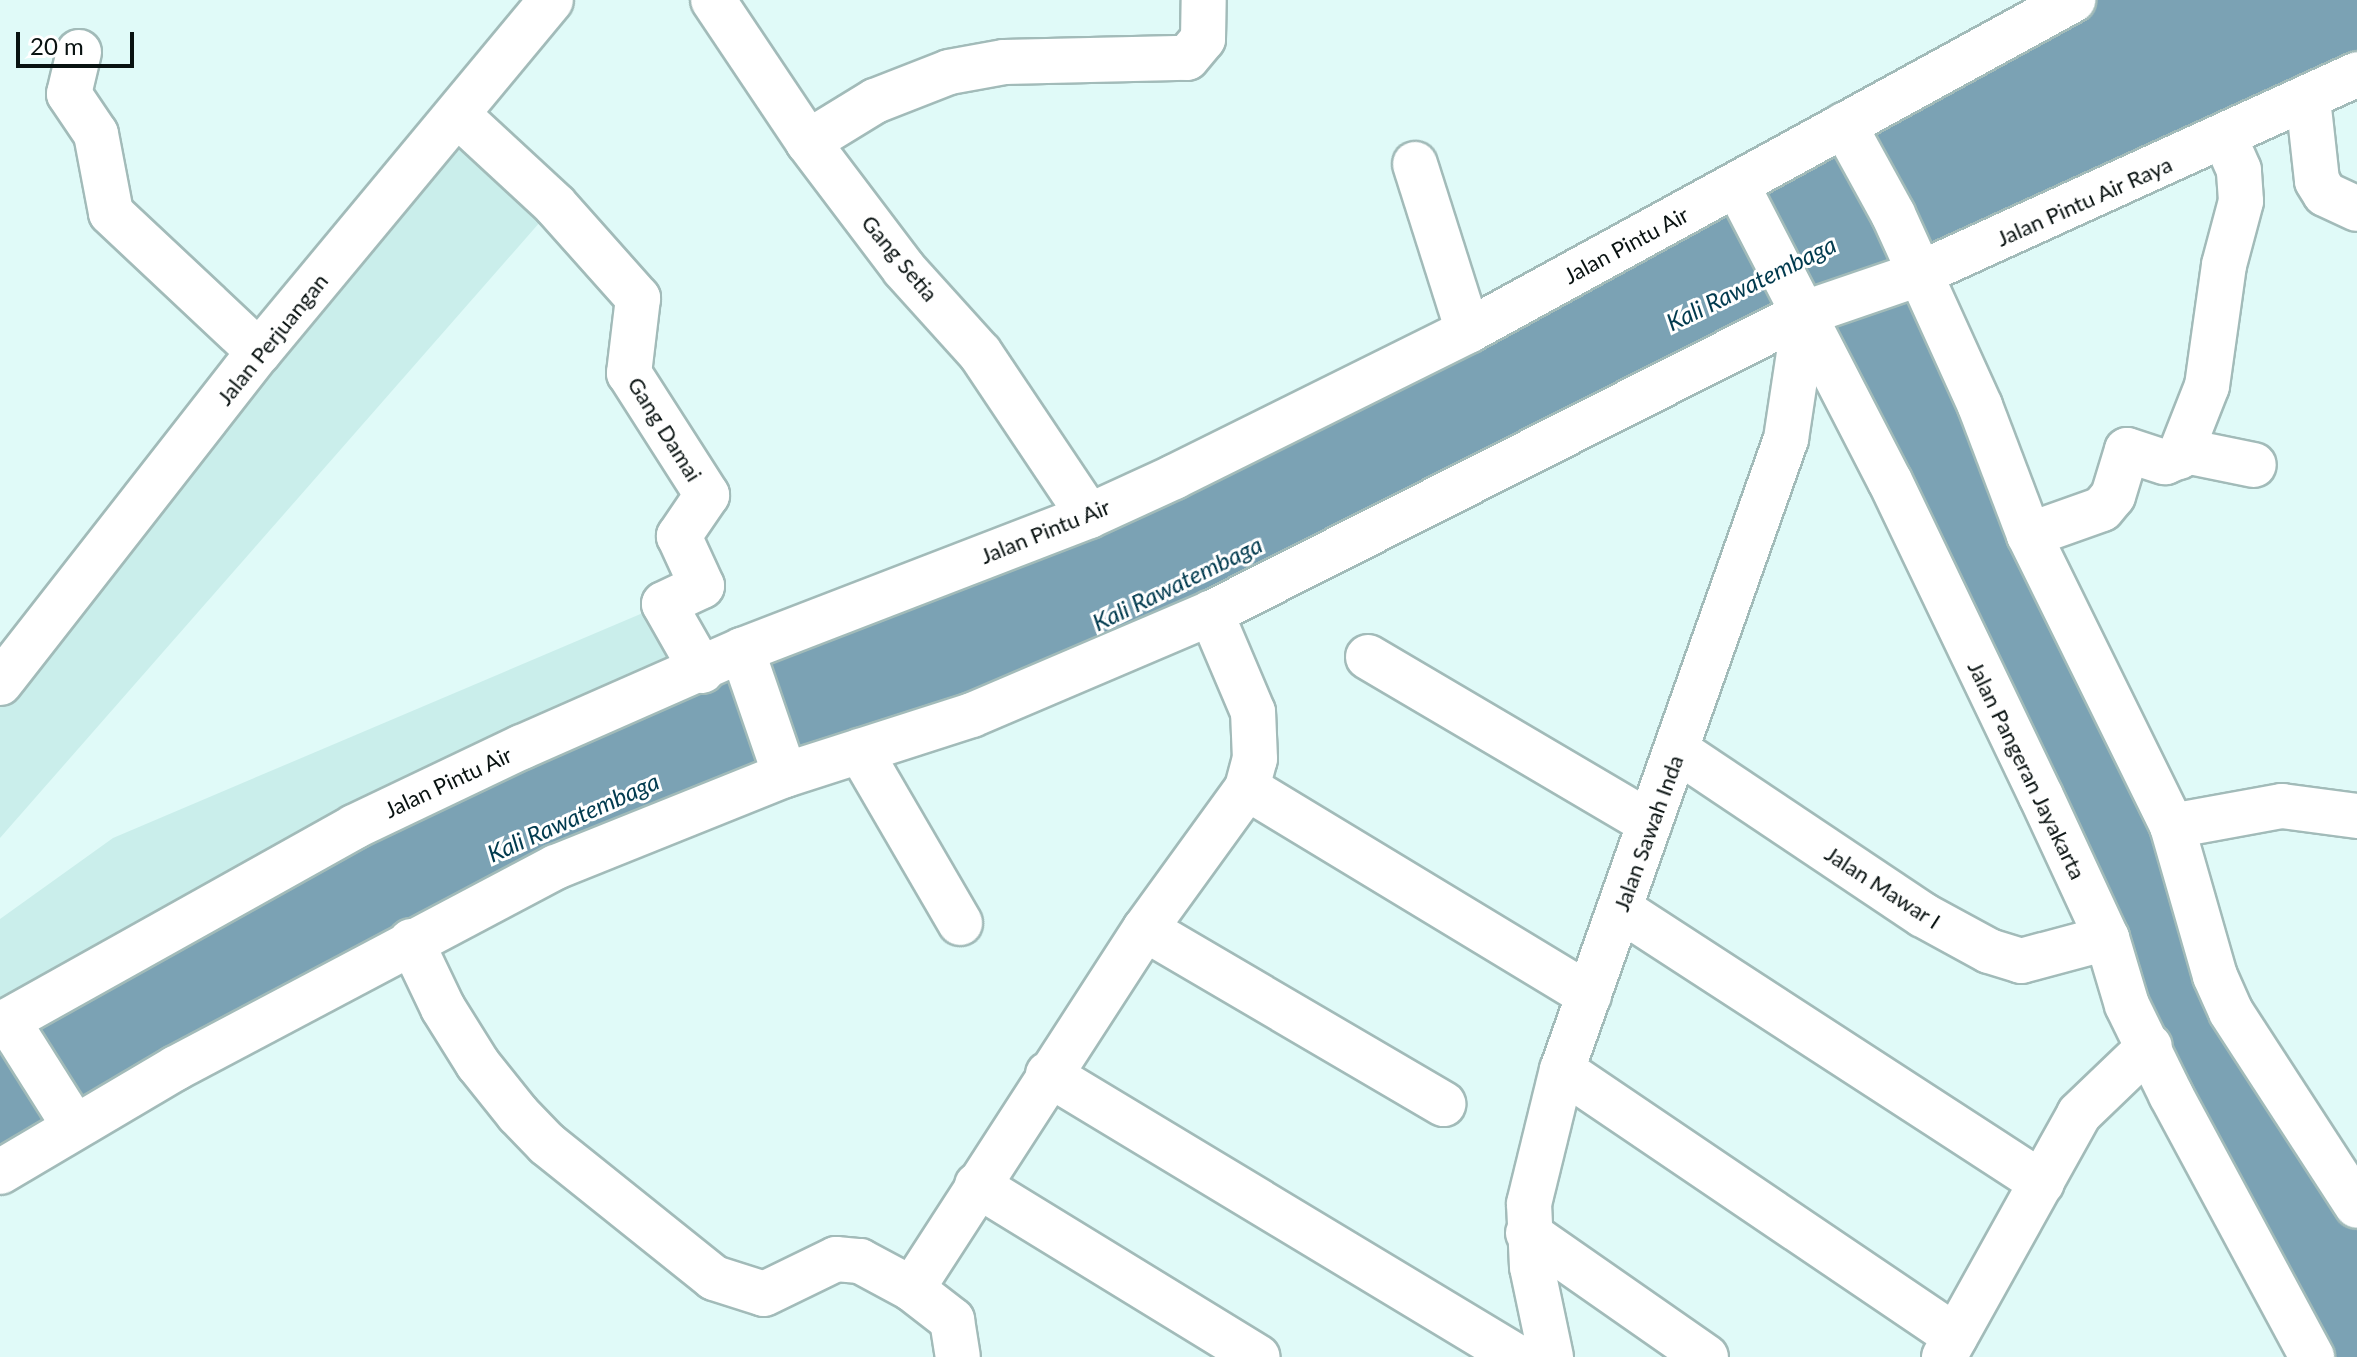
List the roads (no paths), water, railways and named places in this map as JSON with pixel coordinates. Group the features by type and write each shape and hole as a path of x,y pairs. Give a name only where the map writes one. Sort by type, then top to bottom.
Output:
{"street":[{"name":"Jalan Perjuangan","path":"0,683 259,352 459,116 551,0"},
{"name":"Gang Setia","path":"713,0 808,142 904,269 980,353 1089,516"},
{"path":"808,142 875,101 949,72 1004,62 1187,58 1199,51 1204,0"},
{"name":"Jalan Pintu Air","path":"11,1031 354,827 702,671 742,650 1089,516 1468,331 2073,0"},
{"path":"79,52 69,94 96,134 111,213 259,352"},
{"name":"Jalan Pintu Air Raya","path":"0,1172 69,1119 411,941 609,844 783,769 860,751 1014,698 1211,613 1805,313 1919,274 2225,138 2357,74"},
{"path":"2308,99 2317,181 2333,200 2357,209"},
{"name":"Gang Damai","path":"459,116 555,205 638,298 629,373 707,495 679,536 702,586 664,604 702,671"},
{"path":"1844,125 1893,214 1980,406 2029,535 2172,826 2215,976 2231,1012 2345,1156 2357,1206"},
{"path":"2179,457 2207,386 2224,265 2241,201 2239,170 2225,138"},
{"path":"1415,164 1468,331"},
{"name":"Jalan Pangeran Jayakarta","path":"1737,185 1805,313 2107,938 2127,1005 2276,1299 2312,1357"},
{"name":"Jalan Sawah Inda","path":"1551,1357 1528,1233 1529,1204 1562,1070 1678,751 1786,439 1805,313"},
{"path":"2029,535 2102,509 2113,496 2127,450 2165,462 2190,452 2254,465"},
{"path":"912,1289 1048,1074 1145,929 1247,788 1255,759 1253,712 1211,613"},
{"path":"742,650 783,769"},
{"path":"1368,657 1650,823"},
{"path":"860,751 960,923"},
{"name":"Jalan Mawar I","path":"1678,751 1923,915 1989,951 2021,961 2107,938"},
{"path":"1247,788 1589,995"},
{"path":"2172,826 2282,806 2357,816"},
{"path":"1620,909 2042,1183"},
{"path":"1145,929 1443,1104"},
{"path":"411,941 443,1008 478,1064 518,1114 547,1144 714,1278 764,1294 848,1258 912,1289 952,1320 958,1357"},
{"path":"11,1031 69,1119"},
{"path":"1562,1070 1950,1346 2079,1114 2150,1046"},
{"path":"1048,1074 1517,1357"},
{"path":"977,1185 1258,1357"},
{"path":"1528,1233 1706,1357"}],"water":[{"name":"Kali Rawatembaga","path":"2073,0 2357,0 2357,74 1919,274 2215,976 2357,1206 2357,1357 2312,1357 1805,313 1211,613 785,775 0,1172 0,1025 354,827 1089,516"}]}
